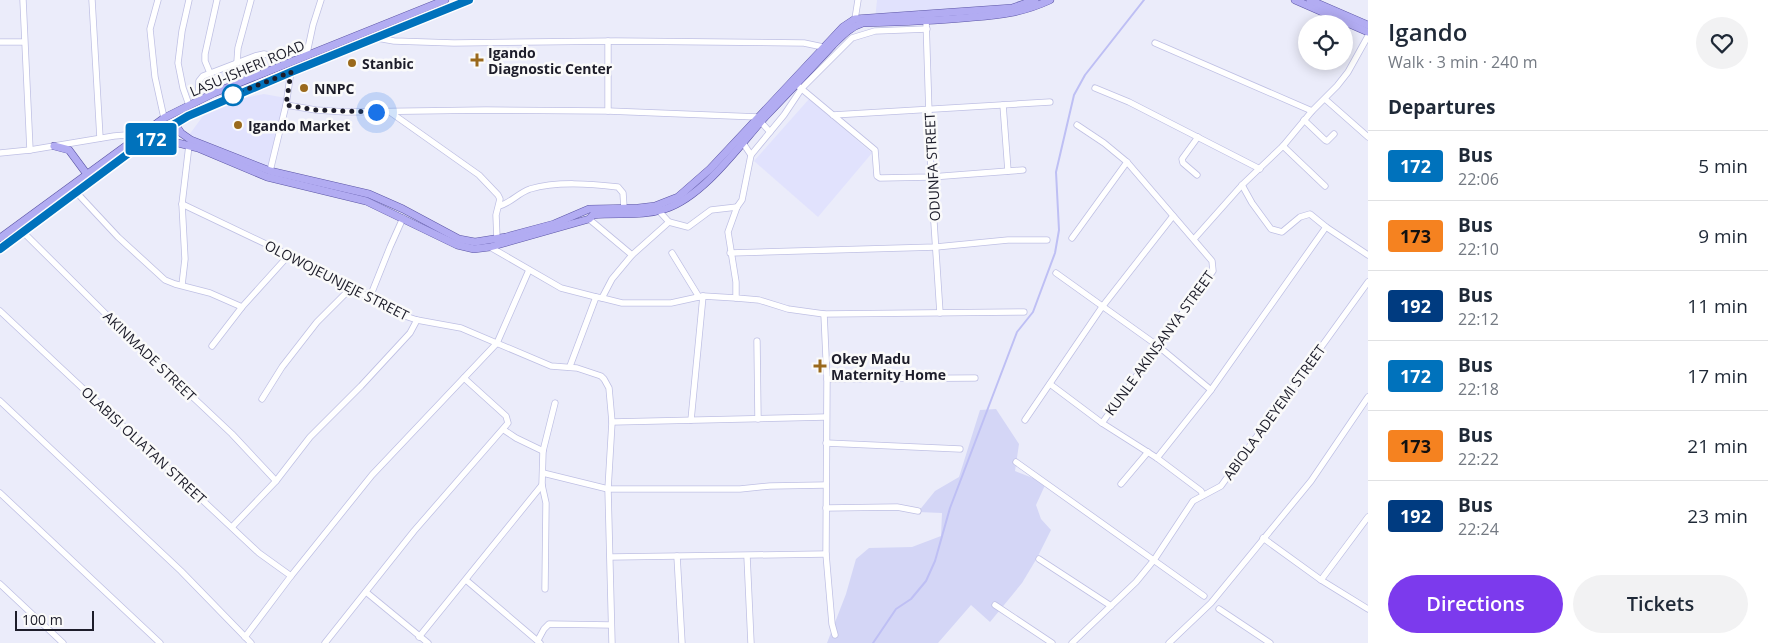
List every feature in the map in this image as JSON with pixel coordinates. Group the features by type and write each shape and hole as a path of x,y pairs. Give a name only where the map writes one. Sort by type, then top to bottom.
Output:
{"main road":[{"name":"LASU-ISHERI ROAD","path":"0,238 86,173 164,118 307,53 445,0"},
{"name":"LASU-ISHERI ROAD","path":"0,249 141,144 188,116 469,0"},
{"path":"175,124 180,133 192,140 270,171 369,194 466,241 475,242 496,239 554,224 589,209 654,206 678,196 710,169 759,119 823,47 843,27 855,19 1012,8 1035,0"},
{"path":"154,137 188,145 259,174 366,201 457,245 474,249 490,247 589,219 593,215 640,214 659,211 680,203 694,193 743,143 759,119 799,87 833,45 851,28 863,23 1013,14 1050,0"},
{"path":"1295,0 1368,26"},
{"path":"1310,0 1368,26"},
{"path":"54,146 69,150 86,173"}],"street":[{"path":"23,0 30,150"},
{"path":"92,0 100,138"},
{"path":"158,0 150,29 155,77 164,118"},
{"path":"189,0 182,31 178,64 189,105"},
{"path":"210,73 205,61 205,54 217,0"},
{"path":"237,62 238,48 251,0"},
{"path":"198,101 199,81 210,73 264,54 278,57 307,53 321,0"},
{"path":"855,19 858,0"},
{"name":"ODUNFA STREET","path":"926,20 931,177 940,313"},
{"path":"736,298 736,282 730,253 728,228 742,200 752,155 784,115 799,87 852,38 860,34 875,31 927,29"},
{"path":"1194,239 1325,99 1348,72 1368,36"},
{"path":"377,38 394,41 454,43 608,41 804,43 823,47"},
{"path":"608,41 608,111"},
{"path":"0,42 24,42"},
{"path":"1155,43 1312,111"},
{"path":"833,45 839,52"},
{"path":"270,171 286,105 291,72"},
{"path":"799,87 875,150 877,176 880,178 931,177 1023,170"},
{"path":"1095,88 1129,102 1260,169"},
{"path":"1325,99 1368,137"},
{"path":"833,115 1050,102"},
{"path":"286,105 316,110 390,112 413,110 608,111 759,119 770,132"},
{"path":"1003,105 1008,171"},
{"path":"390,112 479,175 498,195 500,199 496,215 496,239"},
{"path":"1304,120 1327,141 1334,134"},
{"name":"KUNLE AKINSANYA STREET","path":"1077,125 1104,143 1127,162 1212,261 1213,271 1102,423"},
{"path":"0,153 126,135 139,137"},
{"path":"1197,175 1183,163 1182,159 1198,137"},
{"path":"743,143 752,155"},
{"path":"182,286 185,259 182,204 188,145"},
{"path":"1283,146 1325,186"},
{"path":"1072,238 1127,162"},
{"path":"499,206 533,188 584,184 618,187 623,192 624,208"},
{"path":"1242,186 1271,229 1282,232 1300,217 1310,214 1368,256"},
{"path":"77,193 118,237 164,280 210,293 242,307"},
{"name":"OLOWOJEUNJEJE STREET","path":"182,204 289,255 350,289 370,297 396,314 417,320 462,328 551,366 570,366 593,373 604,379 609,388 612,422"},
{"path":"659,211 669,222 688,227 711,210 737,207"},
{"path":"1025,420 1102,307 1173,216"},
{"path":"370,297 403,218"},
{"path":"589,219 632,255"},
{"path":"570,366 599,297 632,255 669,222"},
{"path":"1157,458 1211,390 1326,227"},
{"name":"AKINMADE STREET","path":"23,232 131,339 232,434 276,481"},
{"path":"730,253 936,247 1008,240 1047,240"},
{"path":"490,247 561,288 622,303 671,303 701,296 760,300 788,309 824,314 1024,312"},
{"path":"672,253 701,296 691,420"},
{"path":"212,346 242,307 289,255"},
{"path":"245,637 372,475 497,343 529,270"},
{"path":"1056,274 1158,346 1211,390"},
{"name":"ABIOLA ADEYEMI STREET","path":"1072,643 1136,582 1154,560 1193,501 1221,486 1368,282"},
{"path":"262,399 282,367 317,322 350,289"},
{"name":"OLABISI OLIATAN STREET","path":"0,311 259,553 291,576"},
{"path":"824,314 827,379 826,554 832,624 835,635"},
{"path":"232,527 276,481 302,446 410,333 417,320"},
{"path":"756,341 758,419"},
{"path":"325,643 454,484 504,430 508,423 506,416 464,378"},
{"path":"827,379 975,378"},
{"path":"1050,384 1102,423 1157,458 1203,494"},
{"path":"1169,643 1212,603 1311,481 1368,397"},
{"path":"0,401 174,564 251,643"},
{"path":"545,589 546,503 542,485 543,451 555,403"},
{"path":"612,643 608,489 612,422 826,418"},
{"path":"504,430 543,451"},
{"path":"826,443 960,449"},
{"path":"1120,484 1148,452"},
{"path":"1016,462 1204,596"},
{"path":"543,473 608,489 740,489 770,486 826,485"},
{"path":"419,637 542,485"},
{"path":"0,493 160,643"},
{"path":"826,508 897,507 918,511"},
{"path":"1321,580 1368,517"},
{"path":"1263,538 1321,580 1368,609"},
{"path":"611,556 826,554"},
{"path":"677,556 682,643"},
{"path":"747,556 751,643"},
{"path":"1039,559 1111,606"},
{"path":"466,580 539,642 546,626 553,624 611,625"},
{"path":"0,584 63,643"},
{"path":"366,592 428,643"},
{"path":"995,605 1052,643"},
{"path":"1219,609 1270,643"}],"shaded area":[{"path":"877,0 1045,0 1034,6 875,19"},
{"name":"Igando Market","path":"264,94 286,98 268,169 189,135 203,116 245,98"},
{"path":"809,99 872,153 818,217 754,161"},
{"path":"996,409 1019,444 1015,471 1046,483 1036,505 1041,519 1051,530 1022,583 990,622 971,605 938,643 827,643 846,594 856,559 869,548 912,547 941,536 942,513 918,512 935,491 959,477 980,410"}],"waterway":[{"path":"873,643 896,609 911,599 926,581 935,561 950,508 1017,332 1033,312 1055,253 1059,230 1056,172 1074,95 1085,75 1144,0"}],"bus line":[{"name":"172","path":"0,249 141,144 188,116 469,0"}],"place":[{"name":"Igando Diagnostic Center","path":"477,60"},
{"name":"Stanbic","path":"352,63"},
{"name":"NNPC","path":"304,88"},
{"name":"Igando Market","path":"238,125"},
{"name":"Okey Madu Maternity Home","path":"820,366"}],"route":[{"path":"233,95 291,72 286,105 316,110 376,112"}]}
